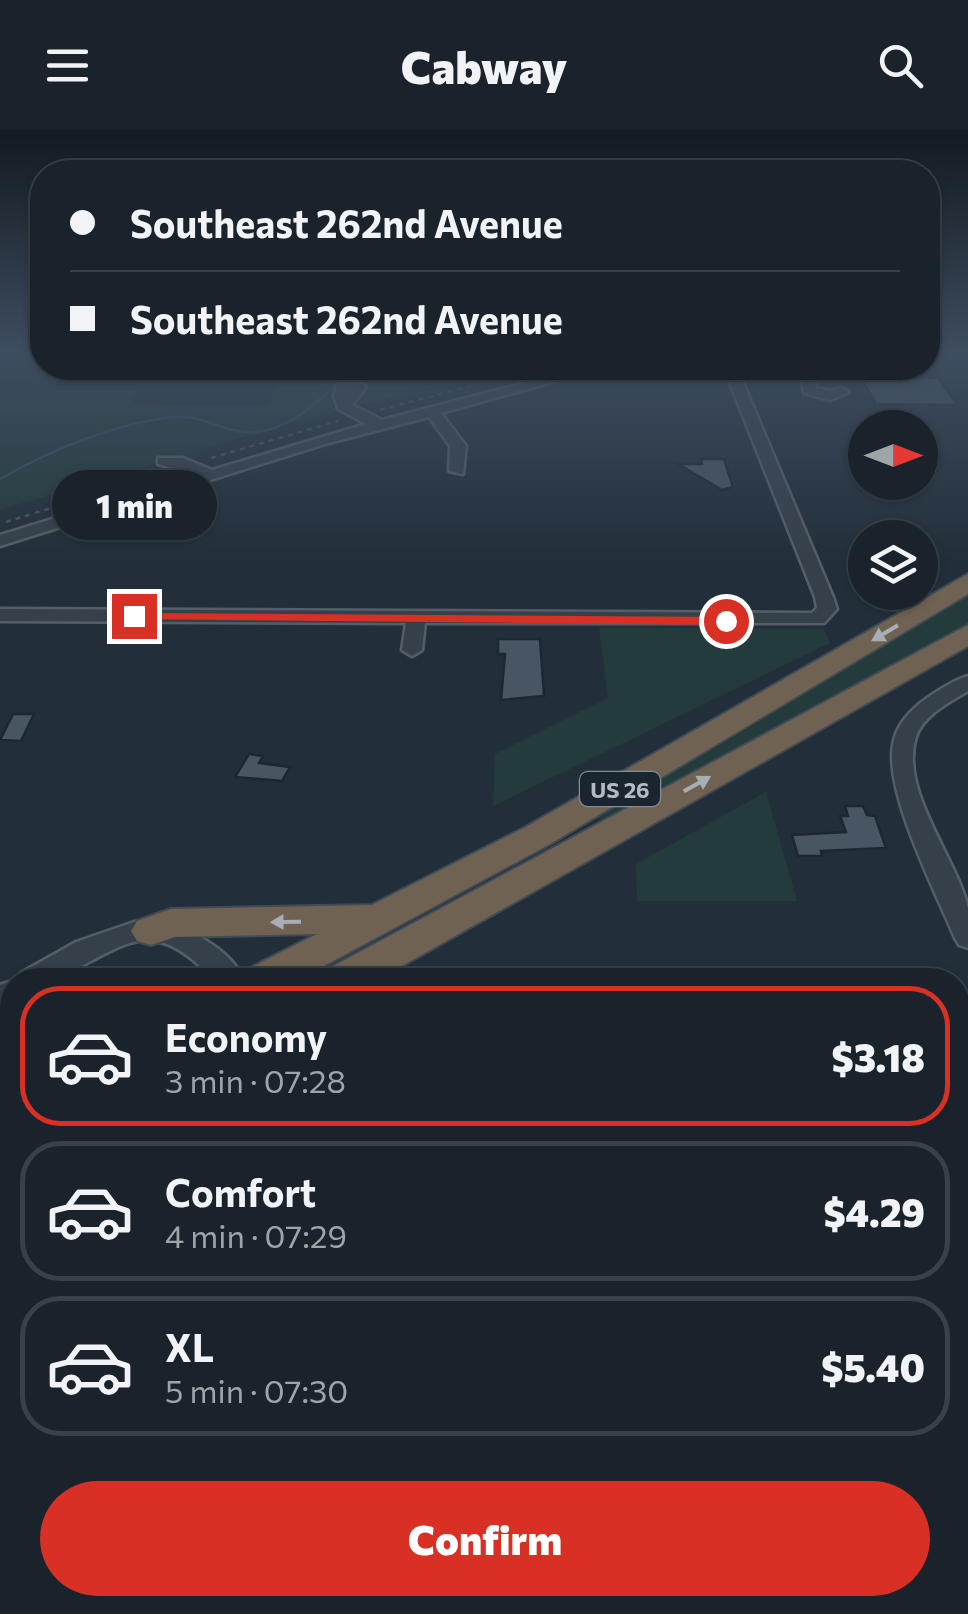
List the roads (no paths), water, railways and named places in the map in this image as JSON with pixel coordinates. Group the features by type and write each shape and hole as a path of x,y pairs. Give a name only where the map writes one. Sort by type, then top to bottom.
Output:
{"highway":[{"name":"US 26","path":"287,968 538,836 968,582"},
{"name":"US 26","path":"365,968 968,634"},
{"path":"332,968 467,894 538,836"},
{"path":"151,931 171,923 383,918"}],"street":[{"path":"0,541 385,422"},
{"path":"441,422 458,446 457,471"},
{"path":"0,616 803,621 824,616 824,597 752,422"},
{"path":"164,460 208,474"},
{"path":"412,650 416,618"},
{"path":"968,682 928,706 906,733 900,755 910,797 968,938"},
{"path":"52,968 103,939 151,931 189,940 218,968"}],"waterway":[{"path":"0,479 79,441 141,422"},
{"path":"209,422 255,432 288,422"}]}
